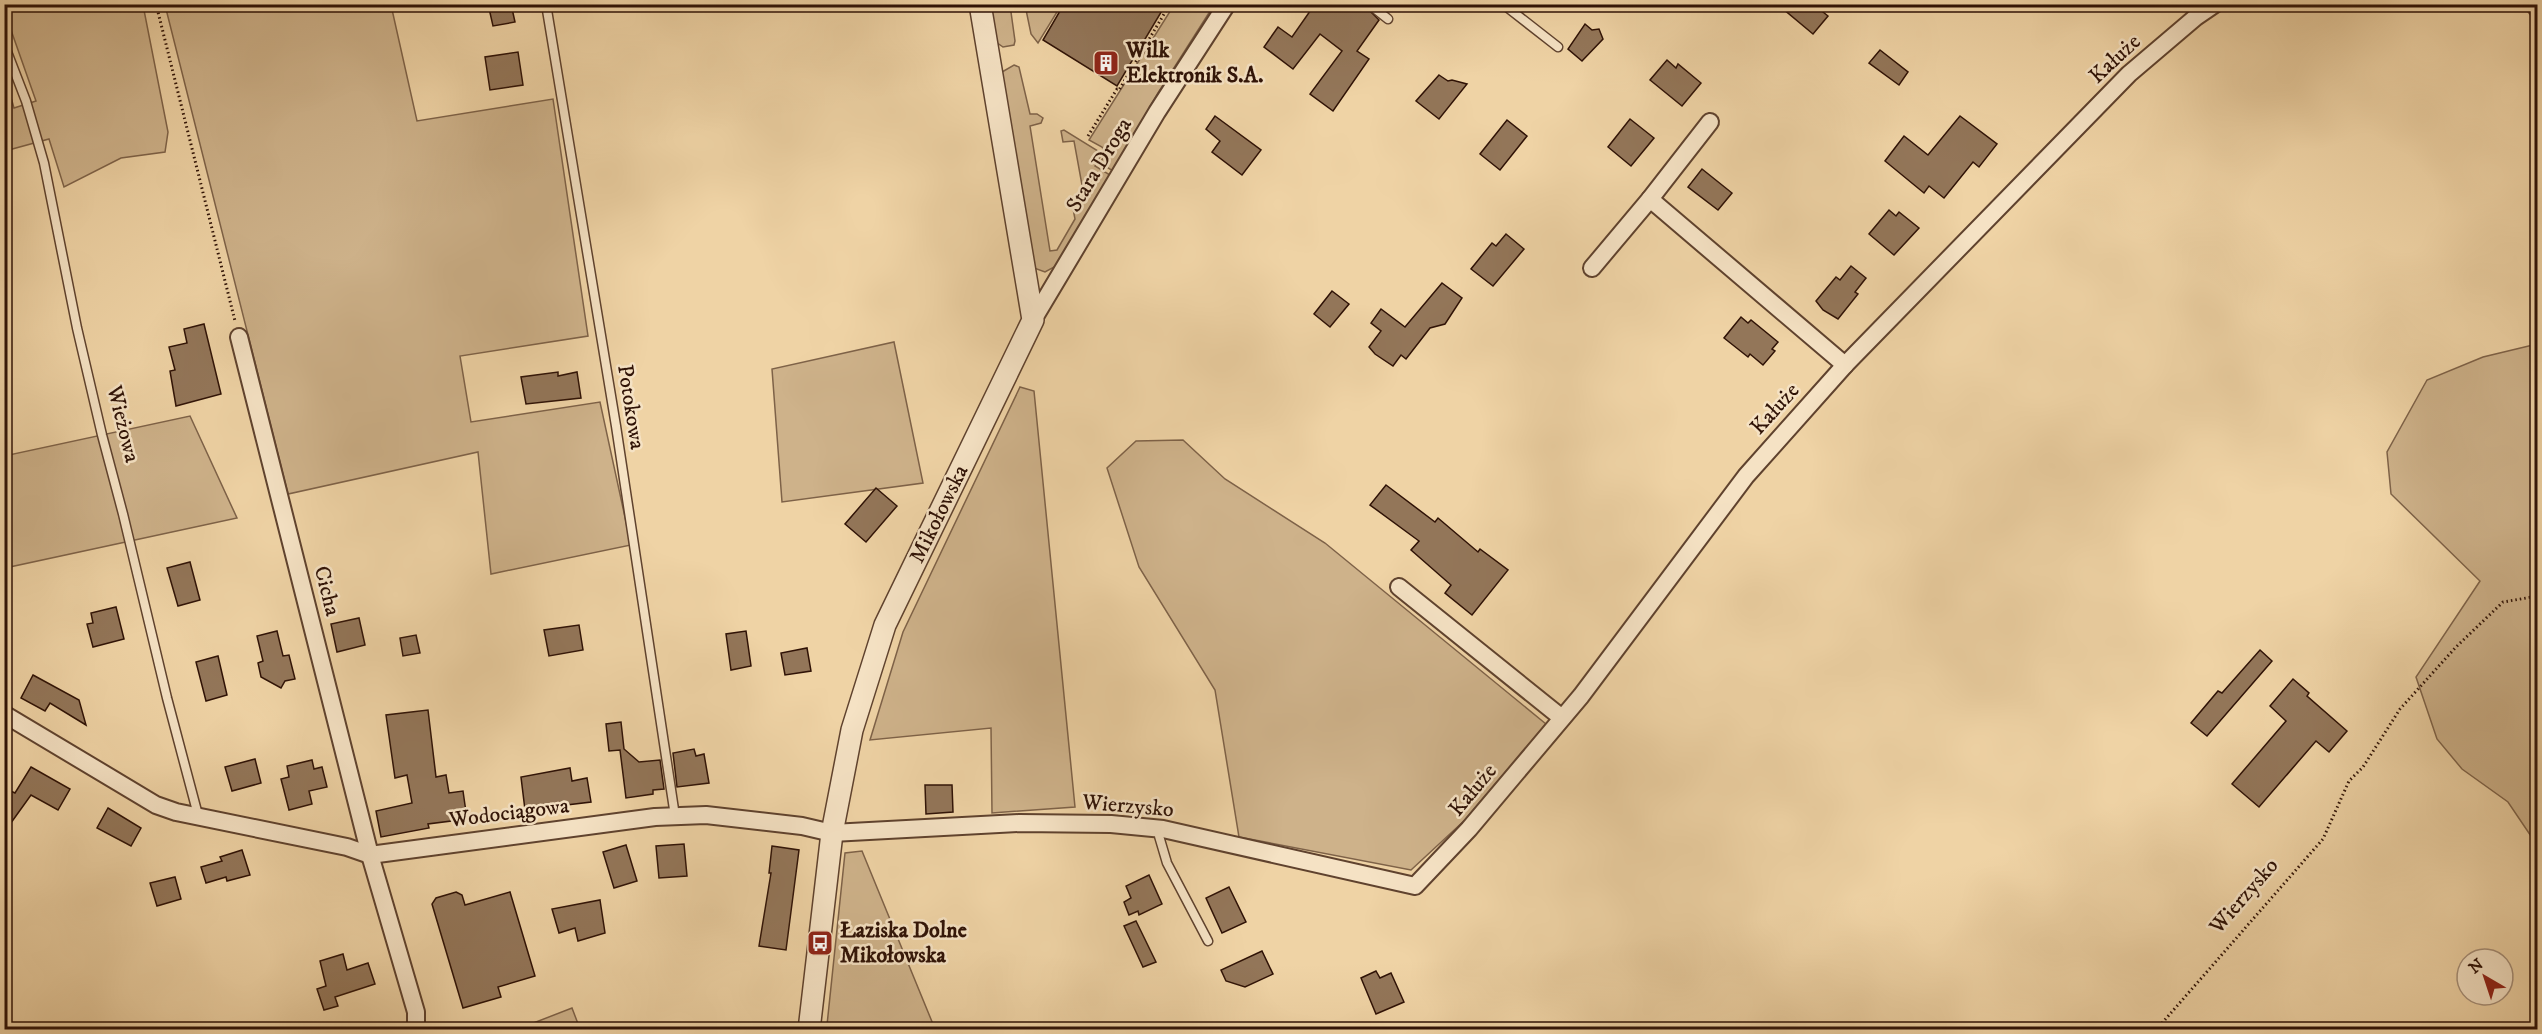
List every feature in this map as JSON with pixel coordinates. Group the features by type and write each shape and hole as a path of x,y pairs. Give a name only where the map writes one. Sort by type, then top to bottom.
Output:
{"street":[{"path":"980,4 1033,320"},
{"name":"Stara Droga","path":"1033,320 1157,112 1227,4"},
{"name":"Kałuże","path":"1415,886 1469,829 1562,718 1746,476 1845,365 2129,74 2196,17 2215,4"},
{"path":"1592,268 1710,122"},
{"path":"1650,199 1845,365"},
{"name":"Mikołowska","path":"808,1029 832,833 852,730 885,625 1033,320"},
{"name":"Cicha","path":"239,337 370,855"},
{"path":"1399,587 1562,718"},
{"path":"4,714 156,805 176,812 347,846 370,855 416,1012 416,1029"},
{"name":"Wodociągowa","path":"370,855 460,841 675,816 706,815 802,826 832,833"},
{"name":"Wierzysko","path":"832,833 1019,824 1111,824 1163,829 1415,886"}],"lane":[{"name":"Potokowa","path":"546,4 616,426 675,816"},
{"path":"1369,4 1388,19"},
{"path":"1503,4 1558,47"},
{"name":"Wieżowa","path":"4,44 26,101 44,162 97,414 198,815"},
{"path":"1163,829 1159,836 1167,863 1208,941"}],"path":[{"path":"156,4 239,337"},
{"path":"1088,136 1117,88 1119,90 1170,4"},
{"name":"Wierzysko","path":"2156,1029 2323,839 2349,781 2363,767 2400,709 2456,647 2503,603 2538,596"}],"shaded area":[{"path":"5,5 143,5 168,132 165,152 121,158 64,187 49,139 5,151 4,73 14,108 36,101 5,13"},
{"path":"165,5 391,5 417,121 553,99 588,336 460,356 471,422 600,402 631,545 491,574 478,452 288,494"},
{"path":"989,5 1010,5 1014,45 1003,47 996,42"},
{"path":"1025,5 1045,5 1057,12 1038,43 1031,34"},
{"path":"1174,5 1214,5 1158,93 1113,171 1100,163 1106,153 1102,147 1089,140"},
{"path":"2523,5 2537,5 2537,24"},
{"path":"1014,65 1019,67 1030,114 1037,114 1043,118 1041,123 1030,126 1050,251 1057,250 1075,219 1071,198 1084,196 1074,141 1063,142 1061,131 1064,130 1098,151 1101,155 1095,166 1110,175 1058,265 1045,272 1034,268 1002,72"},
{"path":"894,342 923,483 782,502 772,369"},
{"path":"2538,344 2537,845 2508,802 2462,769 2437,739 2416,677 2480,581 2391,494 2387,452 2427,380 2483,357"},
{"path":"1020,387 1034,391 1075,807 992,813 991,728 870,740 903,632"},
{"path":"190,416 237,518 5,568 4,456"},
{"path":"1183,440 1225,479 1325,543 1546,724 1465,820 1411,870 1239,837 1215,690 1139,567 1107,468 1136,441"},
{"path":"862,851 935,1029 851,1030 827,1025 845,853"},
{"path":"572,1008 580,1029 518,1029"}],"building":[{"path":"488,4 511,4 515,22 493,26"},
{"name":"Wilk Elektronik S.A.","path":"1064,4 1166,4 1117,86 1043,40"},
{"path":"1315,4 1363,4 1379,20 1357,51 1369,59 1333,111 1310,94 1342,51 1320,34 1293,69 1264,47 1278,27 1292,37"},
{"path":"1777,4 1813,4 1828,16 1813,34"},
{"path":"1585,24 1592,30 1599,29 1603,39 1582,61 1568,49"},
{"path":"1880,50 1908,72 1899,85 1869,63"},
{"path":"518,52 523,85 490,90 485,57"},
{"path":"1667,60 1676,68 1678,64 1701,83 1682,106 1650,80"},
{"path":"1439,75 1448,81 1467,84 1439,119 1416,101"},
{"path":"1215,116 1261,150 1242,175 1212,152 1220,141 1206,129"},
{"path":"1960,116 1997,144 1979,167 1973,162 1944,198 1929,186 1924,193 1885,161 1904,136 1928,155"},
{"path":"1630,119 1654,138 1631,166 1608,147"},
{"path":"1507,120 1527,136 1500,170 1480,154"},
{"path":"1702,169 1732,193 1718,210 1688,187"},
{"path":"1889,210 1896,216 1899,212 1919,228 1894,255 1869,234"},
{"path":"1506,234 1524,249 1493,286 1471,269 1492,243 1496,246"},
{"path":"1851,266 1866,278 1855,292 1858,294 1838,319 1823,310 1816,301 1836,277 1840,280"},
{"path":"1442,283 1462,298 1445,324 1430,328 1406,359 1401,355 1393,366 1375,354 1369,347 1381,331 1371,323 1381,309 1405,327"},
{"path":"1332,291 1349,304 1330,327 1314,314"},
{"path":"1741,317 1748,323 1751,320 1778,342 1772,349 1775,351 1763,365 1750,354 1748,357 1724,338"},
{"path":"204,324 221,394 176,406 170,371 175,370 169,347 187,343 184,329"},
{"path":"558,372 558,376 577,372 581,398 526,404 521,377"},
{"path":"1386,485 1435,522 1438,518 1478,552 1480,549 1508,570 1472,615 1445,593 1451,585 1411,550 1419,541 1370,505"},
{"path":"876,488 897,506 866,542 845,524"},
{"path":"190,562 200,600 178,606 167,568"},
{"path":"116,607 124,639 93,647 87,624 93,623 91,613"},
{"path":"359,618 365,645 337,652 331,624"},
{"path":"579,625 583,650 549,656 544,630"},
{"path":"277,631 283,656 289,655 295,679 285,681 281,688 261,677 258,663 263,661 257,636"},
{"path":"746,631 751,666 731,670 726,634"},
{"path":"416,635 420,653 403,656 400,638"},
{"path":"807,648 811,671 785,675 781,653"},
{"path":"2260,650 2272,661 2207,736 2191,723 2218,691 2222,693"},
{"path":"218,656 227,695 206,701 196,662"},
{"path":"33,675 79,700 86,725 50,703 45,711 21,698"},
{"path":"2293,679 2309,693 2307,696 2347,731 2329,752 2316,741 2259,807 2232,784 2286,721 2270,706"},
{"path":"428,710 436,777 446,775 449,793 463,791 467,819 428,824 429,828 381,837 376,811 412,803 407,775 395,778 386,715"},
{"path":"621,722 624,749 639,762 660,760 664,789 653,790 653,794 626,798 620,750 609,751 606,724"},
{"path":"694,749 696,756 704,754 709,783 677,787 673,753"},
{"path":"255,759 261,783 232,791 225,767"},
{"path":"312,760 314,769 322,767 327,787 309,791 312,804 289,810 281,779 289,777 287,766"},
{"path":"31,767 70,789 58,810 31,795 8,827 4,825 4,788 15,793"},
{"path":"570,768 572,781 587,778 591,802 525,810 521,777"},
{"path":"925,785 952,785 953,812 926,814"},
{"path":"108,808 141,828 131,846 97,828"},
{"path":"684,844 687,876 659,878 656,846"},
{"path":"626,845 637,881 614,888 603,852"},
{"path":"772,846 799,850 786,950 759,946 771,873 769,873"},
{"path":"242,850 250,875 227,881 226,877 206,883 201,867 222,861 220,857"},
{"path":"1149,875 1162,904 1139,915 1138,911 1129,915 1124,902 1131,898 1126,886"},
{"path":"175,877 181,899 157,906 150,883"},
{"path":"1229,887 1246,922 1222,933 1206,898"},
{"path":"456,892 462,895 465,905 510,892 535,976 498,987 501,997 463,1008 432,904 436,898"},
{"path":"600,900 605,933 578,941 575,928 559,933 552,909"},
{"path":"1136,921 1156,962 1143,967 1124,926"},
{"path":"1262,951 1273,974 1245,987 1226,981 1221,970"},
{"path":"343,954 347,970 368,963 375,984 335,997 338,1006 324,1010 317,989 326,986 320,961"},
{"path":"1376,971 1380,978 1391,973 1404,1002 1376,1014 1361,978"}],"place":[{"name":"Wilk Elektronik S.A.","path":"1106,63"},
{"name":"Łaziska Dolne Mikołowska","path":"820,943"}]}
